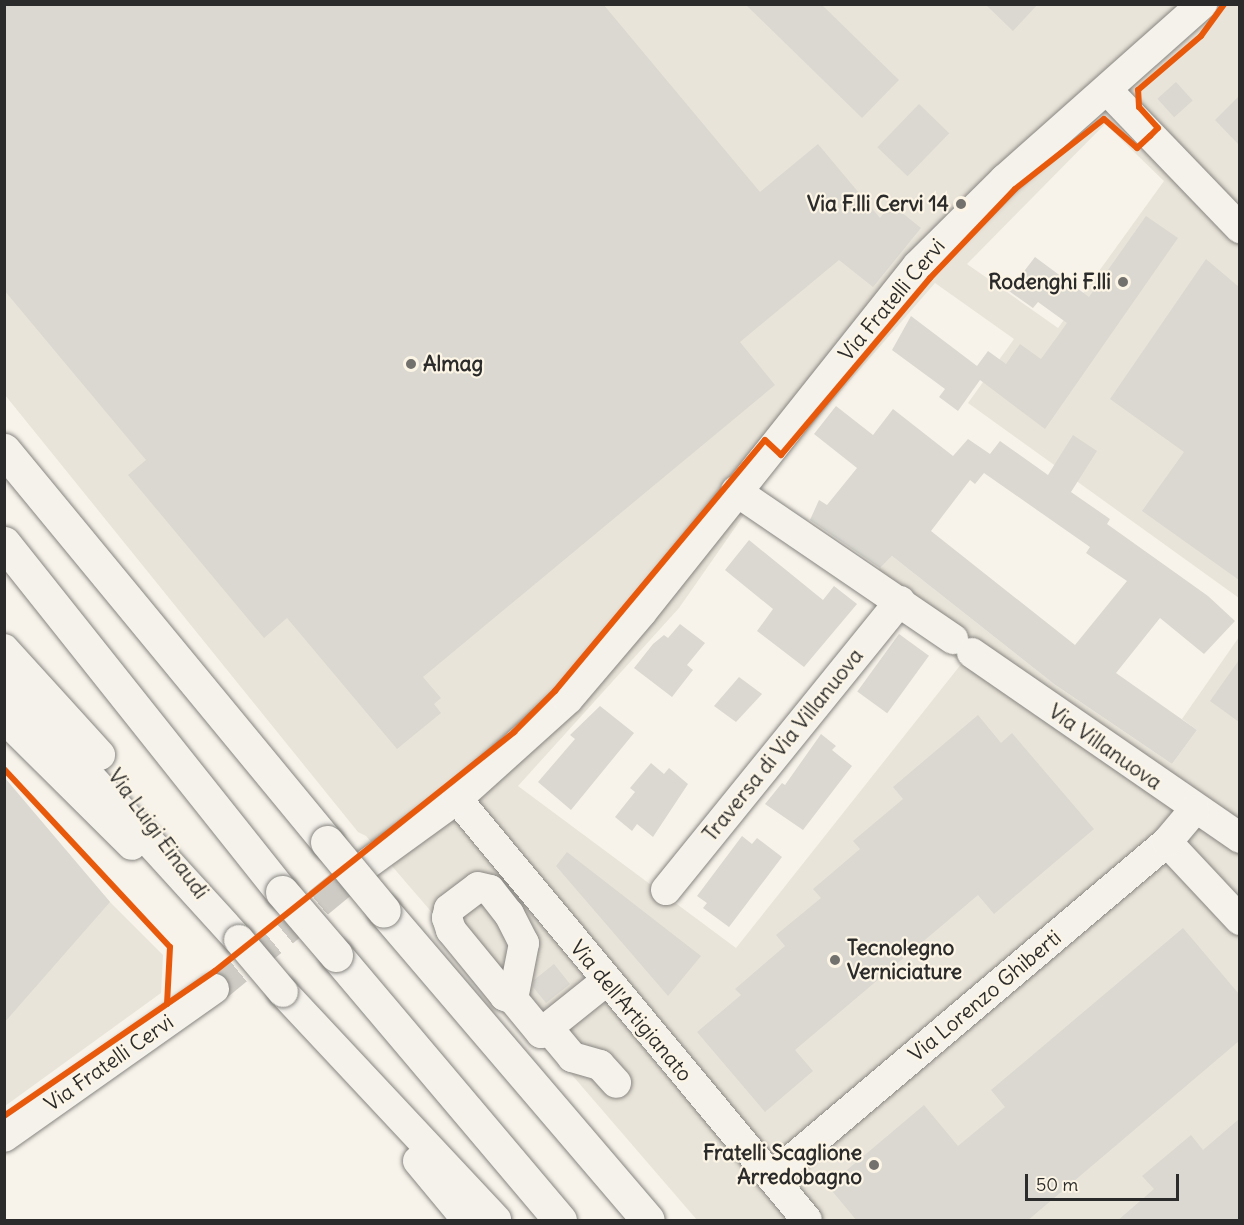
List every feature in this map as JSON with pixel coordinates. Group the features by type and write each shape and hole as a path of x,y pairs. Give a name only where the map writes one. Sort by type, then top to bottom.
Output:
{"highway":[{"path":"4,450 384,911 648,1221"},
{"path":"4,543 282,892 560,1221"}],"street":[{"name":"Via Fratelli Cervi","path":"356,872 457,799 568,699 642,612 736,491 925,257 1005,179 1202,4"},
{"path":"1107,90 1239,228"},
{"name":"Via Villanuova","path":"736,491 900,601 1194,810 1239,838"},
{"name":"Traversa di Via Villanuova","path":"666,890 900,601"},
{"name":"Via Luigi Einaudi","path":"4,649 115,772 161,831 214,913"},
{"path":"4,682 107,792 338,1055 467,1221"},
{"name":"Via Luigi Einaudi","path":"4,718 142,855 214,913"},
{"name":"Via dell'Artigianato","path":"457,799 605,982 807,1221"},
{"name":"Via Lorenzo Ghiberti","path":"771,1177 1167,842 1194,810"},
{"path":"1167,842 1239,920"},
{"path":"513,999 542,1033 605,982"},
{"name":"Via Fratelli Cervi","path":"4,1137 214,988"},
{"path":"548,1028 572,1057 600,1065 616,1083"},
{"path":"338,1055 437,1153 496,1221"}],"shaded area":[{"path":"4,5 1239,5 1239,598 968,403 1014,339 935,283 755,490 878,570 892,556 1054,684 1172,764 1197,730 1182,719 1239,637 1239,1220 697,1220 366,836 358,832 5,395","holes":["1105,124 1164,181 1058,328 967,264","746,512 962,663 736,948 518,786 679,608"]},
{"path":"4,777 110,902 163,955 161,993 5,1106"}],"building":[{"name":"Almag","path":"4,4 603,4 760,192 818,144 880,218 891,204 921,228 873,287 839,260 740,342 775,385 423,677 441,698 434,704 441,713 397,749 287,618 264,638 128,475 146,460 4,290"},
{"path":"745,4 821,4 899,80 862,118"},
{"path":"985,4 1038,4 1013,31"},
{"path":"1176,82 1193,101 1174,117 1157,99"},
{"path":"1239,96 1239,145 1215,120"},
{"path":"919,104 949,133 908,176 877,147"},
{"name":"Rodenghi F.lli","path":"1146,216 1178,238 1045,429 980,380 958,411 939,397 945,389 892,350 911,316 977,366 988,351 1006,364 1020,344 1041,359 1067,323 1038,302 1033,308 1009,291 1035,257 1089,297"},
{"path":"1206,259 1239,287 1239,580 1142,511 1184,452 1110,399"},
{"path":"836,406 873,435 893,409 953,456 968,439 990,454 1000,441 1048,475 1073,435 1097,451 1071,492 1110,519 1107,524 1208,596 1235,621 1204,654 1160,618 1116,673 1197,730 1172,764 1054,684 892,556 880,568 810,520 819,500 827,505 857,468 814,434","holes":["984,473 1090,547 1086,553 1127,581 1075,645 931,531 970,480 975,484"]},
{"path":"749,540 823,600 834,586 857,604 804,667 757,631 773,609 725,570"},
{"path":"680,624 705,643 687,665 693,670 672,697 634,668 653,644 664,635 668,638"},
{"path":"899,634 929,656 887,713 857,691"},
{"path":"1239,660 1239,722 1210,701"},
{"path":"739,677 762,694 736,722 714,706"},
{"path":"600,706 634,733 571,810 538,782 575,739 570,735"},
{"path":"978,715 1001,743 1012,733 1094,829 994,914 978,895 795,1050 813,1071 765,1112 697,1032 741,995 735,989 785,946 776,935 821,898 813,889 860,849 853,841 903,799 893,787"},
{"path":"821,734 836,746 832,750 852,766 803,830 765,804 782,783 785,785"},
{"path":"651,763 664,774 669,768 688,784 653,837 637,824 632,831 615,817 635,792 630,788"},
{"path":"4,777 110,902 4,1023"},
{"path":"742,836 752,844 757,838 782,857 729,927 703,908 707,903 697,896"},
{"path":"567,852 701,956 668,996 556,866"},
{"path":"1183,928 1239,994 1239,1041 1027,1221 857,1221 828,1186 924,1105 958,1146 1005,1107 991,1090"},
{"path":"554,964 570,984 546,1003 533,987 534,980"},
{"path":"1239,1119 1239,1221 1117,1221 1154,1189 1142,1176 1191,1135 1203,1150"}],"tunnel":[{"path":"214,989 356,872"}],"cycle path":[{"path":"4,1116 215,971 514,732 555,691 765,440 781,455 930,278 1015,189 1104,119 1137,148 1158,128 1139,107 1138,90 1201,36 1224,4"},
{"path":"4,769 170,947 167,1004"}],"place":[{"name":"Via F.lli Cervi 14","path":"961,204"},
{"name":"Rodenghi F.lli","path":"1123,282"},
{"name":"Almag","path":"411,364"},
{"name":"Tecnolegno Verniciature","path":"835,960"},
{"name":"Fratelli Scaglione Arredobagno","path":"874,1165"}]}
